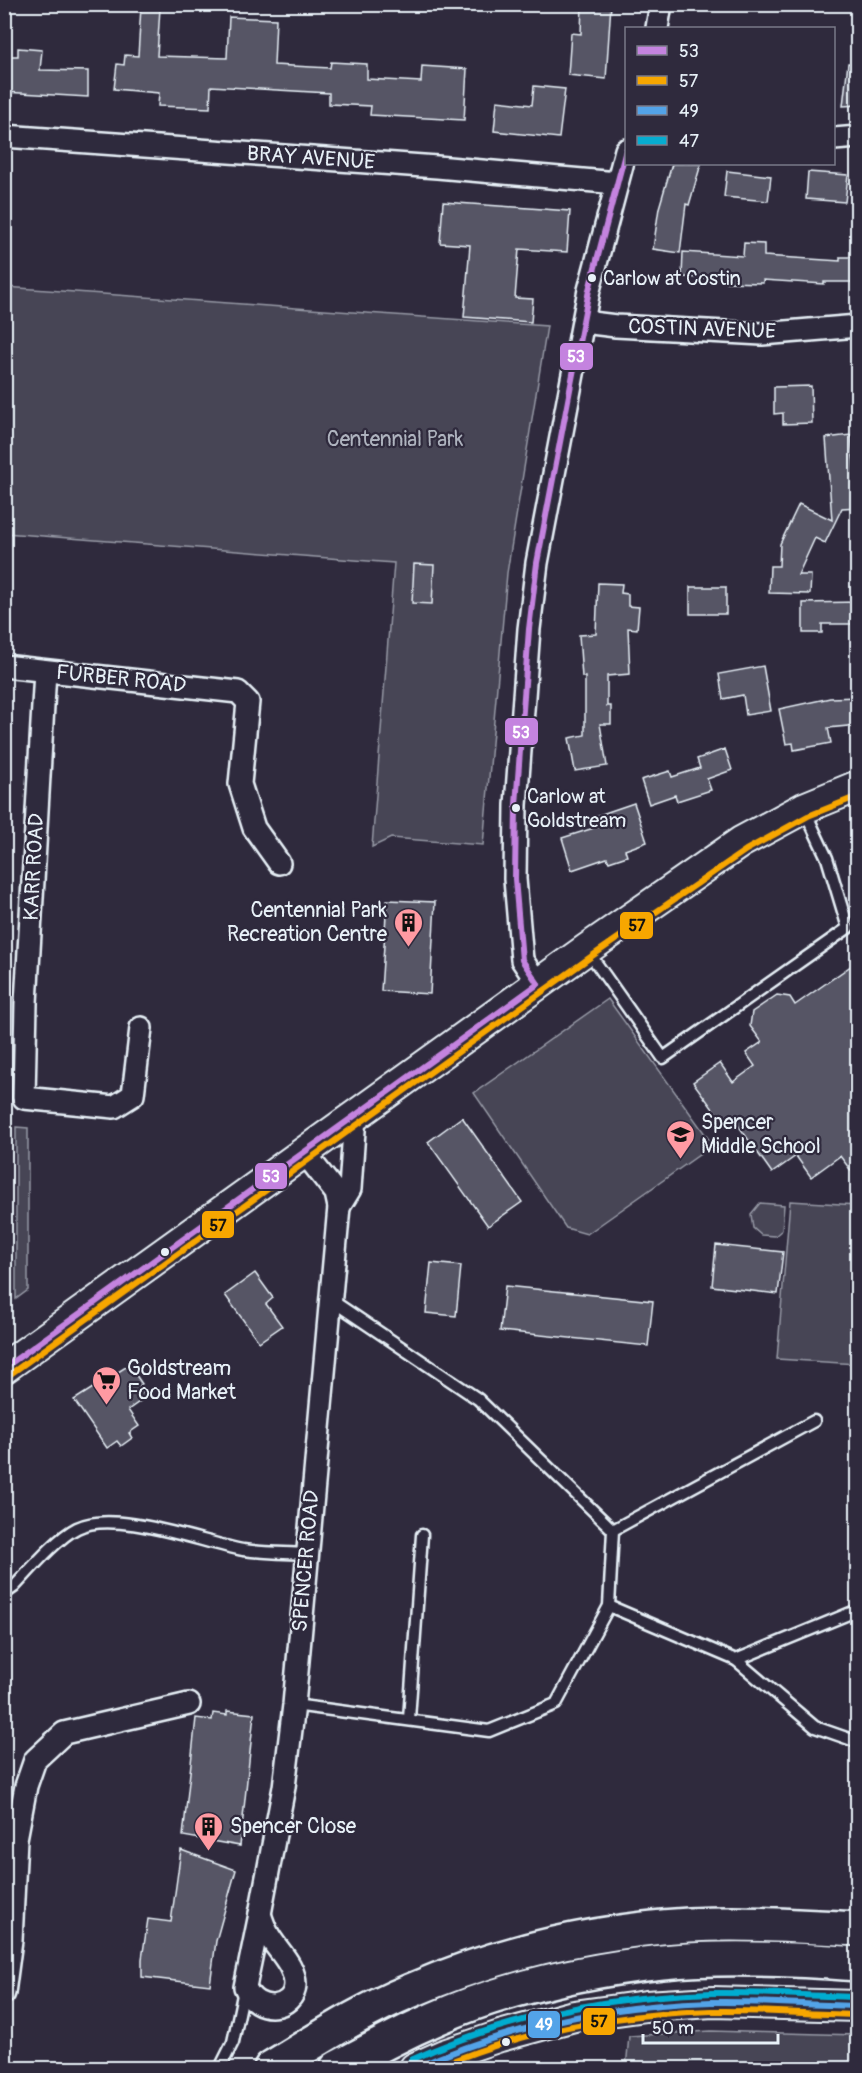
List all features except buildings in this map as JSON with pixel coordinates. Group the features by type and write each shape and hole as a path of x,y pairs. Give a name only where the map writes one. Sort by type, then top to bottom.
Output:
{"highway":[{"path":"761,1924 858,1915"},
{"path":"271,2068 337,2028 408,1991 468,1968 532,1949 608,1934 689,1925 761,1924 858,1929"},
{"path":"337,2068 402,2033 488,1998 579,1974 674,1961 749,1960 851,1964"}],"main road":[{"path":"4,1368 587,949 741,842 804,808 858,786"},
{"path":"415,2068 444,2055 500,2036 574,2016 646,2006 713,2002 858,2006"}],"street":[{"path":"657,27 661,4"},
{"name":"BRAY AVENUE","path":"4,136 437,167 617,183"},
{"path":"835,139 858,137"},
{"path":"538,984 522,960 516,890 516,806 521,718 537,563 583,322 625,157"},
{"name":"COSTIN AVENUE","path":"583,322 762,334 858,326"},
{"name":"FURBER ROAD","path":"4,666 238,692 248,702 240,784 254,828 279,863"},
{"name":"KARR ROAD","path":"45,671 26,1003 24,1098 114,1107 133,1095 141,1028"},
{"name":"SPENCER ROAD","path":"245,1987 284,1787 294,1705 339,1207 350,1190 355,1116"},
{"path":"304,1152 336,1193 339,1207"},
{"path":"4,1993 11,1940 16,1839 26,1786 35,1760 64,1733 189,1704"},
{"path":"245,1987 249,1998 261,2006 270,2006 282,2004 290,1997 295,1986 289,1963 267,1932 260,1914"}],"lane":[{"path":"587,949 663,1058 848,928 827,858 804,808"},
{"path":"294,1705 489,1731 556,1704 609,1606 613,1530 478,1399 331,1300"},
{"path":"613,1530 814,1421"},
{"path":"4,1594 14,1587 63,1538 77,1528 98,1521 135,1524 247,1550 307,1554"},
{"path":"409,1719 422,1534"},
{"path":"609,1606 736,1660 815,1727 858,1742"},
{"path":"736,1660 858,1610"},
{"path":"220,2068 233,2042 245,1987"}],"green space":[{"name":"Centennial Park","path":"5,287 547,326 507,573 483,845 391,838 372,847 394,563 5,533"},
{"path":"608,999 713,1145 587,1234 566,1228 474,1093"},
{"path":"16,1127 28,1128 28,1290 16,1299"},
{"path":"790,1201 857,1205 857,1364 777,1359"},
{"path":"760,1203 784,1205 782,1230 775,1236 761,1235 753,1228 751,1214"},
{"path":"711,2031 857,2035 857,2068 626,2068 629,2036"}],"transit line":[{"name":"53","path":"538,984 522,960 515,879 516,805 529,629 537,563 589,290 625,154"},
{"name":"57","path":"9,1375 592,956 746,850 808,816 858,796"},
{"name":"53","path":"4,1368 538,984"},
{"name":"47","path":"411,2060 483,2032 558,2011 596,2004 712,1993 858,1997"},
{"name":"49","path":"415,2068 451,2053 523,2029 597,2013 711,2002 858,2006"},
{"name":"57","path":"436,2068 502,2043 606,2020 711,2011 858,2015"}],"place":[{"name":"Carlow at Costin","path":"592,278"},
{"name":"Carlow at Goldstream","path":"516,808"},
{"name":"Centennial Park Recreation Centre","path":"408,948"},
{"name":"Spencer Middle School","path":"680,1160"},
{"name":"Goldstream Food Market","path":"106,1406"},
{"name":"Spencer Close","path":"209,1852"}]}
